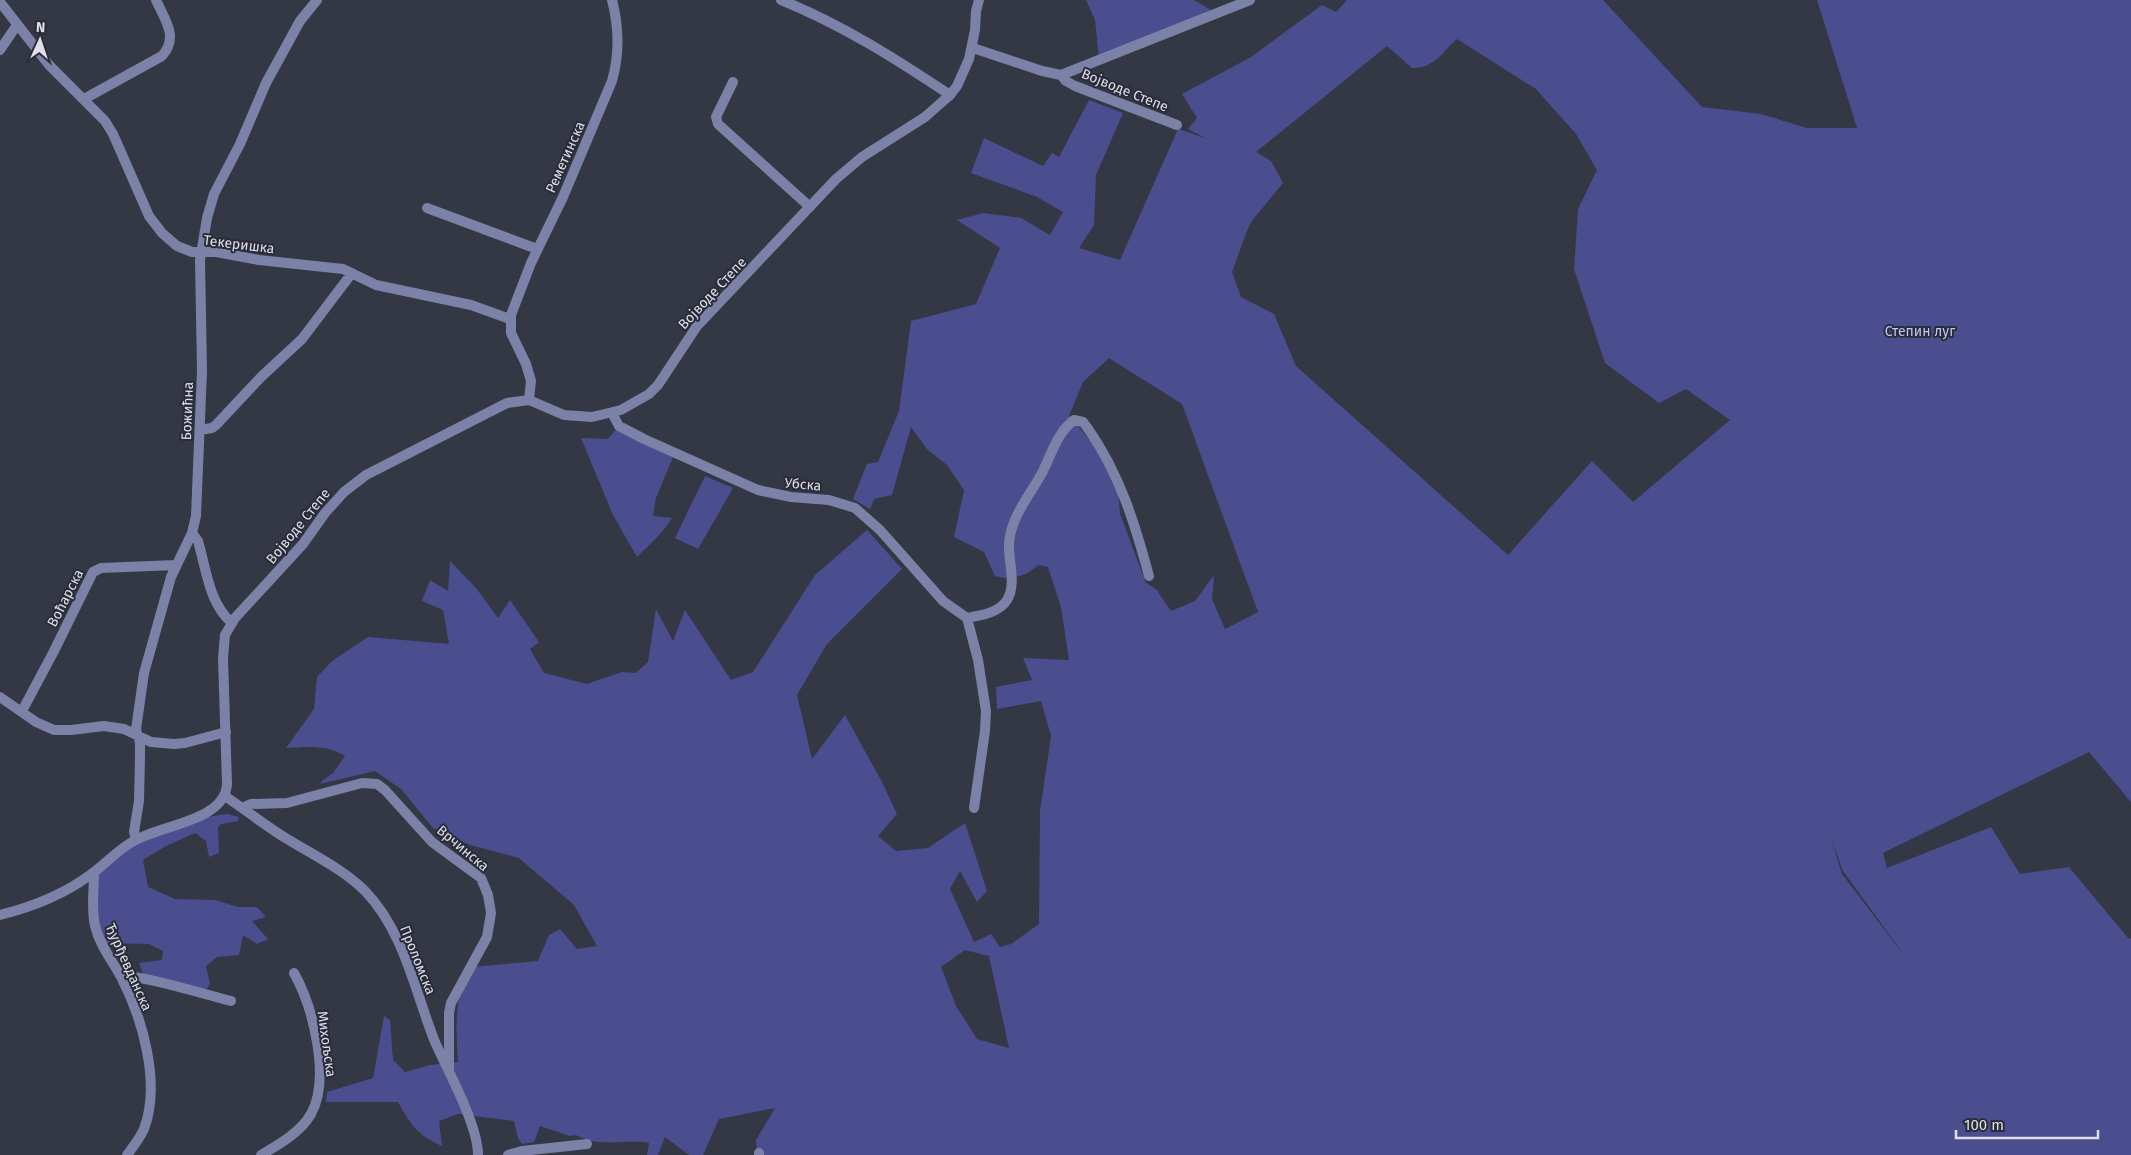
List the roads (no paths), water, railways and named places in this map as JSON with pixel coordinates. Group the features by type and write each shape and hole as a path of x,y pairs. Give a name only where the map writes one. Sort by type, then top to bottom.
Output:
{"street":[{"path":"84,99 166,52 171,36 156,0"},
{"name":"Божићна","path":"136,839 134,832 139,801 140,758 137,722 147,660 176,564 192,533 196,516 200,430 201,253 214,194 240,144 285,46 300,21 317,0"},
{"name":"Реметинска","path":"510,319 537,249 570,180 612,81 616,66 618,32 612,0"},
{"path":"781,0 839,27 880,50 950,95"},
{"path":"972,0 976,15"},
{"path":"973,48 976,15 980,0"},
{"path":"1061,75 1250,0"},
{"name":"Текеришка","path":"0,2 49,65 104,121 113,134 154,224 177,246 192,252 213,252 259,260 338,268 376,285 472,306 510,319"},
{"path":"0,50 17,25"},
{"name":"Војводе Степе","path":"225,796 227,784 226,732 222,658 225,635 232,623 303,544 325,513 344,492 366,475 495,408 514,401 529,400 572,417 592,417 612,413 638,402 658,385 697,326 850,166 924,117 950,95 962,76 973,48 1042,71 1061,75 1066,81 1075,86 1177,125"},
{"path":"733,82 716,117 718,124 810,207"},
{"path":"427,208 537,249"},
{"path":"200,430 212,428 216,425 261,377 302,339 352,273"},
{"path":"510,319 511,333 526,364 531,381 529,400"},
{"name":"Убска","path":"612,413 619,426 758,490 791,497 829,500 855,508 880,530 943,602 967,618"},
{"path":"974,808 986,711 978,660 967,618 993,611 1008,598 1012,584 1011,532 1018,513 1043,472 1055,444 1064,429 1074,420 1083,422 1089,430 1121,486 1135,525 1149,576"},
{"path":"192,533 198,541 215,601 222,614 232,623"},
{"name":"Воћарска","path":"22,711 54,652 93,572 101,568 176,564"},
{"path":"0,697 36,722 54,730 104,726 124,729 156,743 180,744 226,732"},
{"name":"Врчинска","path":"242,808 251,804 287,803 362,783 377,784 385,790 432,842 481,878 490,907 489,929 484,947 451,1003 449,1013 449,1072"},
{"path":"0,915 48,899 94,873 136,839 205,813 219,804 225,796 242,808"},
{"name":"Проломска","path":"242,808 338,871 364,890 373,900 396,938 433,1037 473,1130 478,1155"},
{"name":"Ђурђевданска","path":"94,873 95,925 101,945 132,1002 147,1053 152,1091 144,1128 127,1155"},
{"name":"Михољска","path":"261,1155 305,1122 312,1113 318,1097 320,1079 316,1040 306,996 294,974"},
{"path":"120,977 127,976 145,979 231,1002"},
{"path":"508,1155 522,1150 587,1144"}],"park label":[{"name":"Степин луг","path":"1920,331"}]}
